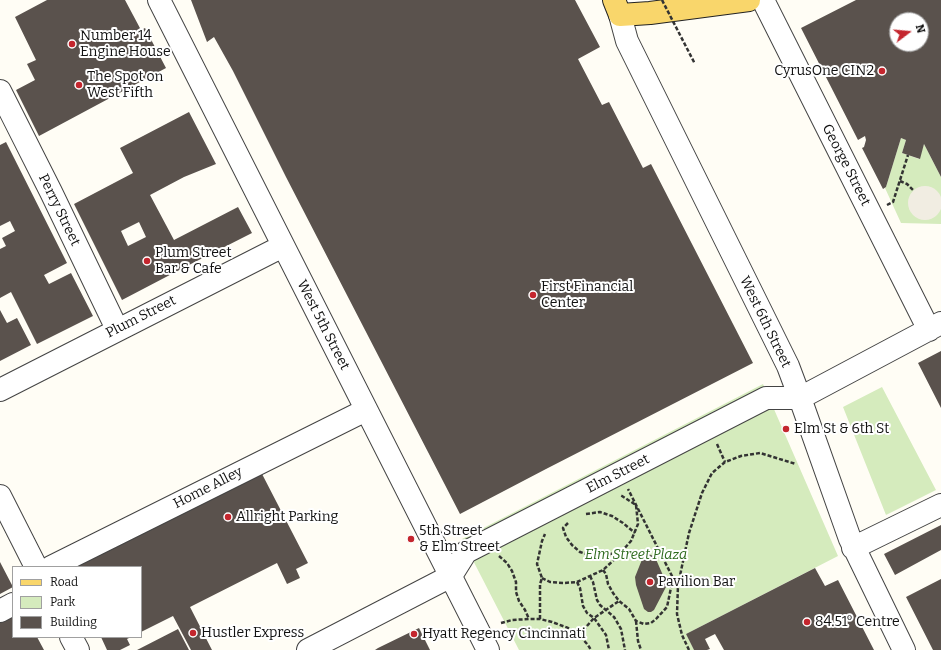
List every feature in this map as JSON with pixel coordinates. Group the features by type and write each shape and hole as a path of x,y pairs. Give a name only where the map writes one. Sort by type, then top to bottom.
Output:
{"main road":[{"path":"617,7 650,14 749,0"}],"street":[{"name":"West 5th Street","path":"159,0 488,650"},
{"name":"George Street","path":"762,0 935,326"},
{"name":"West 6th Street","path":"617,7 628,41 788,366 853,548 904,650"},
{"name":"Perry Street","path":"0,91 51,192 117,329"},
{"name":"Plum Street","path":"0,390 117,329 283,246"},
{"name":"Elm Street","path":"451,576 466,552 766,398 800,398 935,326"},
{"name":"Home Alley","path":"53,566 366,410"},
{"path":"0,496 35,566"},
{"path":"853,548 941,505"},
{"path":"308,650 451,576"},
{"path":"0,611 12,605"},
{"path":"72,638 78,650"}],"path":[{"path":"662,0 695,64"},
{"path":"884,206 893,202 908,155"},
{"path":"900,181 907,184 914,191"},
{"path":"689,650 682,635 677,614 678,585 688,533 702,493 712,473 725,462 741,456 760,453 796,464"},
{"path":"620,473 673,578 678,585"},
{"path":"616,495 622,496 636,505"},
{"path":"542,578 550,582 577,582 603,570 624,549 635,534 638,524 636,505"},
{"path":"584,514 600,512 612,516 623,523 635,534"},
{"path":"571,520 564,528 566,537 580,552 592,556 607,555 624,549"},
{"path":"540,619 540,584 542,578 537,564 542,541 548,530"},
{"path":"488,541 497,555 507,563 512,571 516,582 516,592 519,601 529,619"},
{"path":"603,570 613,593 619,601 629,609 636,621 638,641 641,650"},
{"path":"590,576 597,600 600,605 614,617 621,628 624,650"},
{"path":"636,621 644,624 651,623 667,607 673,578"},
{"path":"577,582 580,588 583,606 587,613 594,618 606,635 609,650"},
{"path":"579,635 594,618 619,601"},
{"path":"501,623 512,620 529,619 540,619 552,622 568,628 579,635 591,650"}],"green space":[{"path":"901,138 906,140 902,153 919,159 924,144 941,177 941,224 901,223 885,188"},
{"name":"Elm Street Plaza","path":"763,384 838,556 686,634 694,650 519,650 462,539"},
{"path":"882,387 936,490 886,515 843,407"}],"shaded area":[{"path":"925,186 937,191 942,203 937,215 925,220 913,215 908,203 913,191"}],"building":[{"path":"47,0 125,0 141,30 145,28 166,68 39,136 16,90 35,80 27,64 36,60 15,17"},
{"name":"First Financial Center","path":"191,0 575,0 600,47 578,59 602,105 609,102 643,168 651,164 753,363 460,514 233,71 214,37 207,42"},
{"name":"CyrusOne CIN2","path":"856,0 941,0 941,177 924,144 920,159 902,153 906,140 901,138 886,187 883,189 862,148 864,147 866,140 865,136 858,140 801,28"},
{"path":"189,112 216,164 184,177 150,195 174,240 238,207 252,233 122,300 74,204 133,173 120,148","holes":["139,222 146,237 128,246 121,231"]},
{"path":"6,142 67,263 44,275 49,284 71,273 93,316 37,344 11,292 0,298 0,249 6,246 2,238 15,231 10,221 0,226 0,145"},
{"path":"0,310 7,323 17,318 31,345 0,361"},
{"path":"941,351 941,408 918,363"},
{"name":"Allright Parking","path":"261,472 308,563 296,569 300,578 287,584 277,563 190,607 212,650 191,650 173,616 142,632 142,566 77,566"},
{"path":"941,525 941,550 895,575 884,554"},
{"name":"Pavilion Bar","path":"647,554 655,557 665,580 666,587 654,610 651,612 644,609 636,585 635,577 643,557"},
{"path":"0,562 12,588 0,594"},
{"name":"84.51° Centre","path":"815,568 825,586 838,580 874,650 724,650 715,634 705,639 710,649 694,650 686,634"},
{"path":"941,579 941,650 933,650 906,597"},
{"path":"12,610 12,638 38,638 44,650 0,650 0,616"},
{"name":"Hyatt Regency Cincinnati","path":"419,628 430,650 375,650 378,648"},
{"path":"178,629 189,650 137,650"},
{"path":"101,638 129,638 127,639 130,645 120,650 107,650"}],"place":[{"name":"Number 14 Engine House","path":"72,44"},
{"name":"CyrusOne CIN2","path":"882,71"},
{"name":"The Spot on West Fifth","path":"79,85"},
{"name":"Plum Street Bar & Cafe","path":"147,261"},
{"name":"First Financial Center","path":"533,295"},
{"name":"Elm St & 6th St","path":"786,429"},
{"name":"Allright Parking","path":"228,517"},
{"name":"5th Street & Elm Street","path":"411,539"},
{"name":"Pavilion Bar","path":"650,582"},
{"name":"84.51° Centre","path":"807,622"},
{"name":"Hustler Express","path":"193,633"},
{"name":"Hyatt Regency Cincinnati","path":"414,634"}]}
